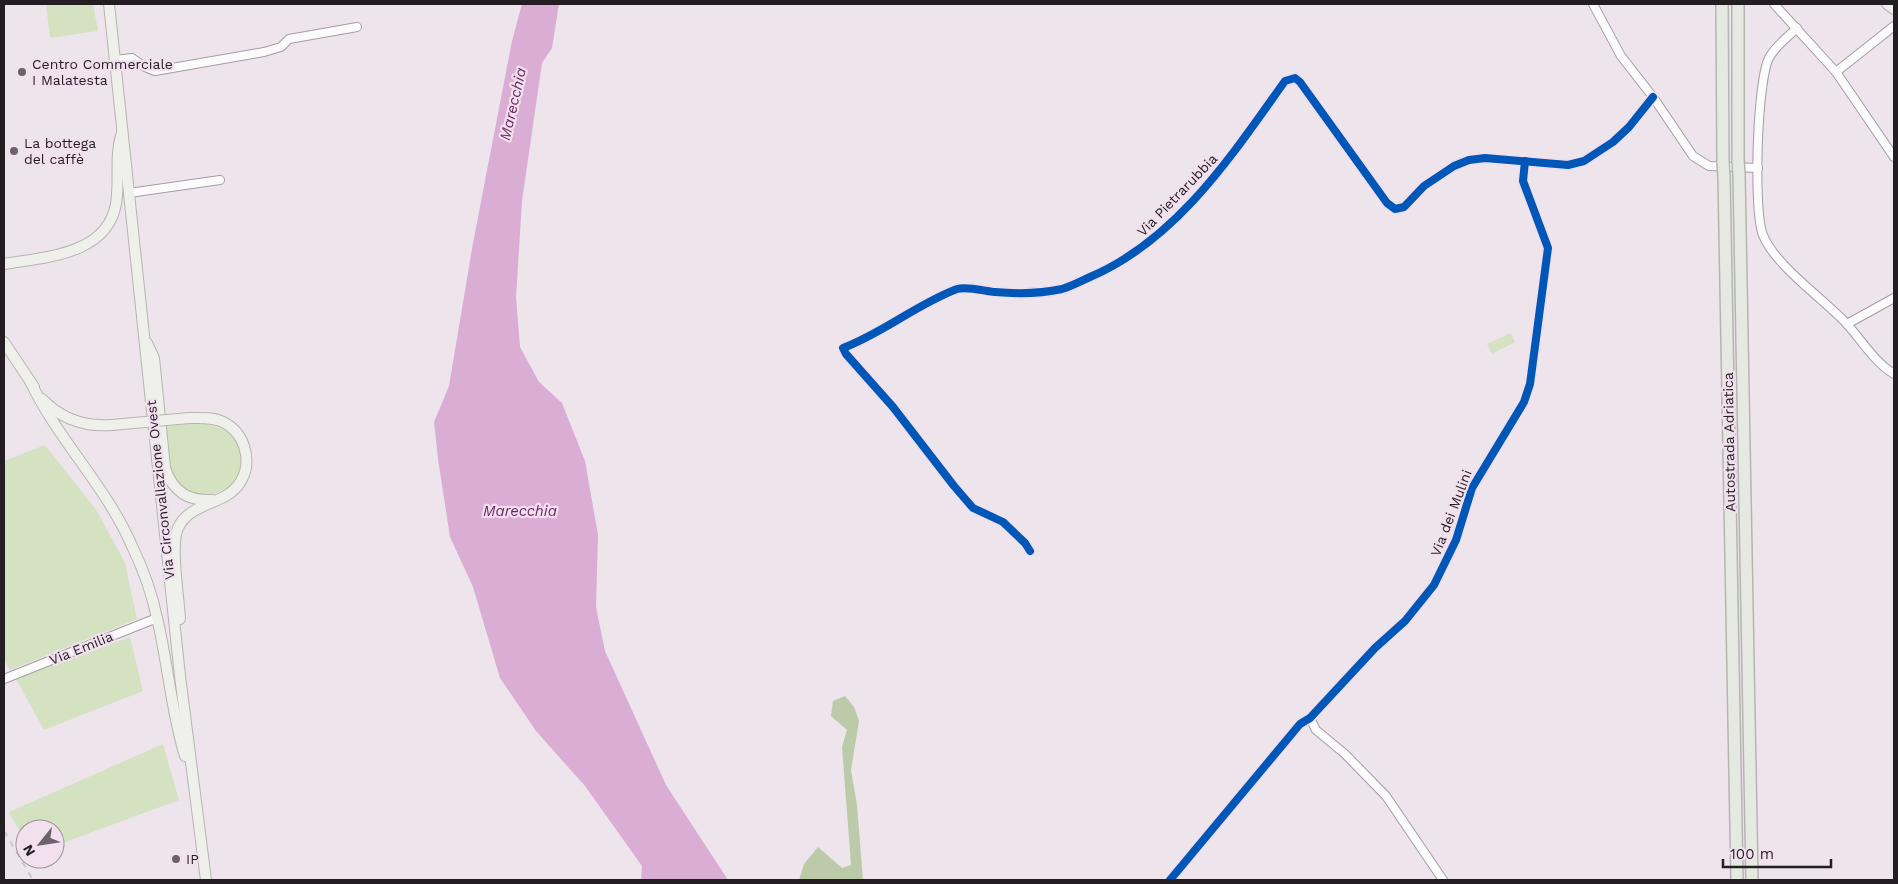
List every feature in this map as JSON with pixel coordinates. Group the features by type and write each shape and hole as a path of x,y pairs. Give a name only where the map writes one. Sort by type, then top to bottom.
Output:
{"highway":[{"name":"Autostrada Adriatica","path":"1722,4 1723,162 1737,880"},
{"name":"Autostrada Adriatica","path":"1738,4 1738,160 1752,880"}],"main road":[{"name":"Via Circonvallazione Ovest","path":"110,4 143,334 194,787"},
{"path":"1887,4 1894,9"},
{"path":"4,264 80,249 92,242 103,232 112,218 116,203 117,147 123,128"},
{"path":"143,334 154,358 165,468 168,478 186,496 198,500 218,500"},
{"path":"4,342 30,381 52,421 117,515 146,581 158,618 180,740 194,787 206,880"},
{"path":"30,381 50,406 68,418 97,426 205,418 222,422 234,430 242,441 247,455 246,468 242,480 234,490 218,500 196,509 185,517 177,529 175,546 182,644 180,676"}],"street":[{"path":"1593,4 1621,56 1653,97 1693,156 1709,166 1758,168"},
{"path":"1774,4 1836,72 1894,157"},
{"path":"1836,72 1894,26"},
{"path":"116,60 132,58 155,71 264,52 281,48 289,39 357,27"},
{"path":"1797,28 1774,50 1764,70 1758,168 1759,218 1762,233 1768,246 1847,324 1882,367 1894,374"},
{"name":"Via Pietrarubbia","path":"1030,551 1025,543 1004,522 973,508 893,407 849,359 843,348 863,340 911,312 959,288 1032,294 1064,288 1111,268 1136,254 1170,223 1224,166 1285,81 1290,79 1295,78 1300,82 1387,203 1395,209 1404,207 1424,186 1454,166 1469,160 1485,158 1568,165 1584,161 1613,142 1629,128 1653,97"},
{"name":"Via dei Mulini","path":"1170,880 1300,724 1310,718 1375,648 1405,621 1434,585 1456,540 1472,488 1524,402 1530,384 1548,257 1544,234 1523,181 1522,173 1525,161"},
{"path":"129,193 220,180"},
{"path":"1847,324 1894,298"},
{"name":"Via Emilia","path":"4,679 158,618"},
{"path":"1310,718 1316,730 1358,766 1386,796 1443,880"}],"green space":[{"path":"46,4 93,4 98,31 50,38"},
{"path":"1511,333 1515,342 1492,354 1487,344"},
{"path":"203,423 221,429 231,435 238,446 241,456 241,467 231,485 222,491 211,494 193,493 181,487 172,477 166,456 165,426"},
{"path":"45,445 97,511 125,563 137,619 10,670 4,659 4,461"},
{"path":"130,637 143,691 44,730 16,679"},
{"path":"845,696 854,707 859,721 851,770 857,805 863,880 799,880 804,864 818,847 842,868 851,865 842,747 847,730 831,716 833,701"},
{"path":"163,744 179,800 65,842 65,819 15,819 15,823 9,812"}],"water":[{"name":"Marecchia","path":"522,4 559,4 552,48 542,63 522,201 516,297 520,347 539,382 562,403 585,461 598,535 596,607 605,651 666,785 728,880 641,880 642,866 585,786 536,731 500,678 473,587 450,537 434,422 449,386 473,243 512,41"}],"railway":[{"path":"4,831 33,880"}],"cycle path":[{"path":"1030,551 1025,543 1003,522 973,508 893,407 846,354 843,348 872,335 928,302 957,289 971,288 995,292 1020,293 1053,291 1073,285 1121,261 1150,241 1200,193 1223,166 1285,81 1295,78 1300,82 1387,203 1395,209 1404,207 1424,186 1454,166 1469,160 1485,158 1568,165 1584,161 1613,142 1629,127 1653,97"},
{"path":"1170,880 1300,724 1310,718 1375,648 1405,621 1434,585 1456,540 1472,488 1524,402 1530,384 1548,248 1523,181 1525,161"}],"place":[{"name":"Centro Commerciale I Malatesta","path":"22,72"},
{"name":"La bottega del caffè","path":"14,151"},
{"name":"IP","path":"176,859"}]}
